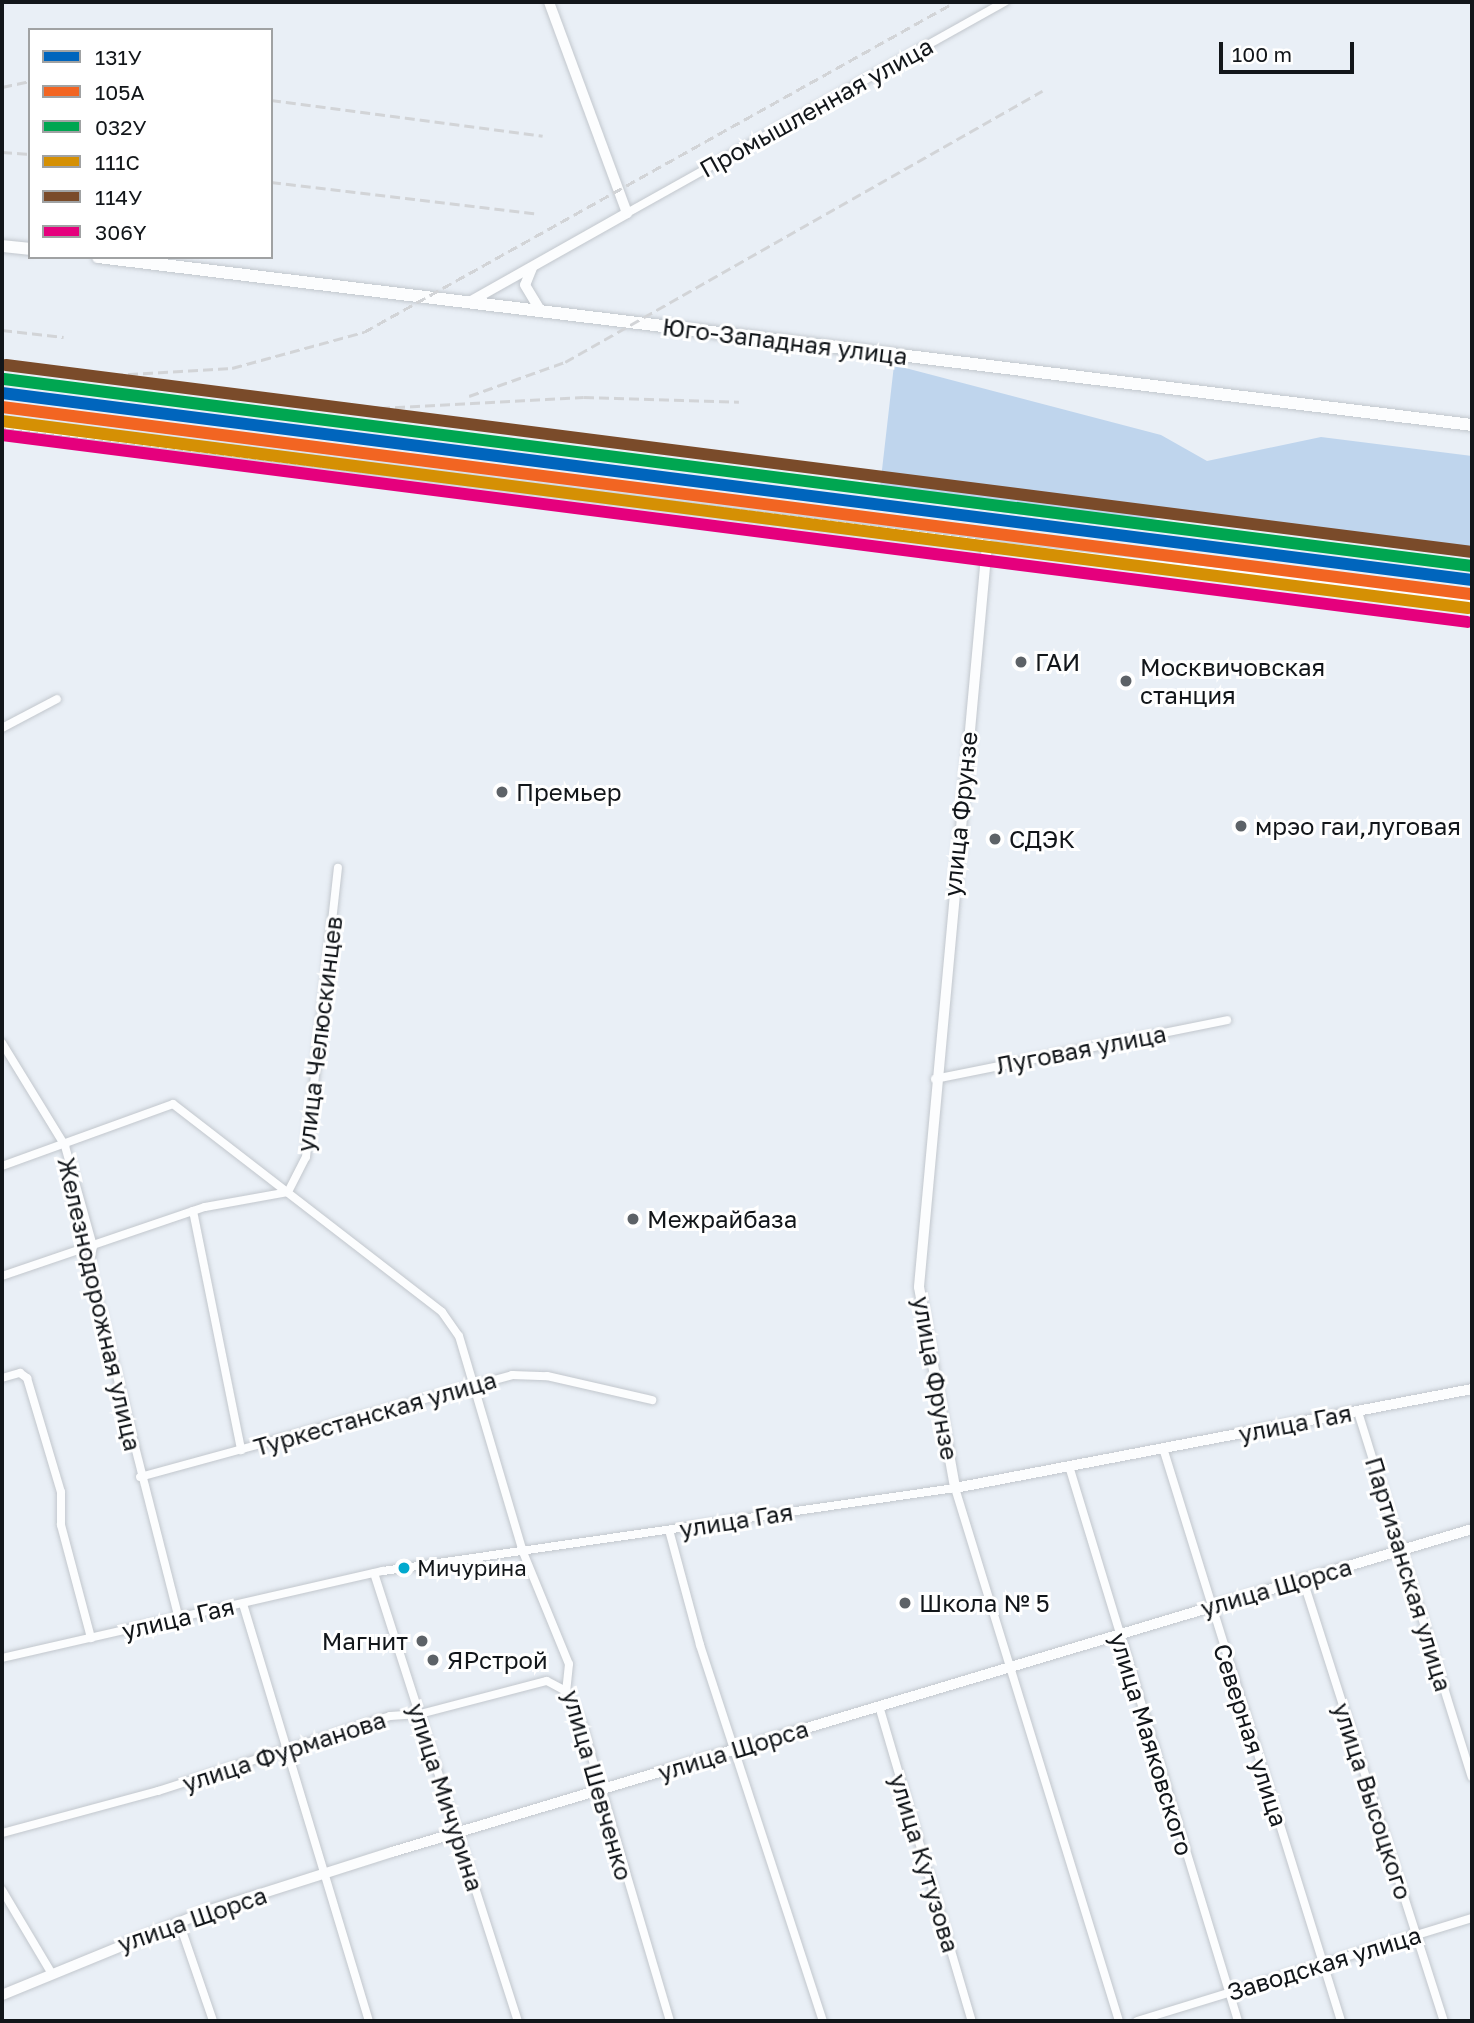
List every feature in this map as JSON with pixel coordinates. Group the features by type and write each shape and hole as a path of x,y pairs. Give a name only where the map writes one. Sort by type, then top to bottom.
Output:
{"main road":[{"path":"2,246 28,249"},
{"name":"Юго-Западная улица","path":"115,259 539,308 1472,425"}],"street":[{"path":"471,301 626,213 549,2"},
{"name":"Промышленная улица","path":"626,213 1004,2"},
{"path":"532,268 525,285 539,308"},
{"path":"2,423 987,545 1472,601"},
{"name":"улица Фрунзе","path":"987,545 935,1079 919,1287 955,1488 1119,2021"},
{"path":"2,728 57,699"},
{"name":"улица Челюскинцев","path":"288,1192 306,1157 338,868"},
{"name":"Луговая улица","path":"935,1079 1227,1020"},
{"name":"Железнодорожная улица","path":"2,1043 65,1146 93,1246 89,1266 140,1477 179,1618"},
{"name":"улица Шевченко","path":"65,1146 173,1104 442,1312 459,1336 476,1383 523,1552 569,1664 566,1690 600,1790 670,2021"},
{"path":"2,1166 65,1146"},
{"path":"2,1276 193,1211 288,1192"},
{"path":"193,1211 241,1450"},
{"path":"2,1378 20,1373 27,1378 61,1492 61,1525 91,1638"},
{"name":"Туркестанская улица","path":"140,1477 476,1383 547,1376 652,1400"},
{"name":"улица Гая","path":"2,1655 91,1638 374,1573 955,1488 1472,1389"},
{"name":"Партизанская улица","path":"1358,1412 1472,1777"},
{"name":"Северная улица","path":"1163,1448 1341,2021"},
{"name":"улица Маяковского","path":"1069,1466 1238,2021"},
{"name":"улица Щорса","path":"2,1995 179,1922 324,1874 1011,1664 1472,1529"},
{"path":"669,1530 823,2021"},
{"name":"улица Мичурина","path":"374,1573 518,2021"},
{"name":"улица Высоцкого","path":"1303,1580 1444,2021"},
{"path":"243,1604 369,2021"},
{"name":"улица Фурманова","path":"2,1833 287,1751 390,1716 420,1714 547,1681 566,1690"},
{"name":"улица Кутузова","path":"878,1706 972,2021"},
{"path":"2,1890 52,1974"},
{"name":"Заводская улица","path":"1137,2021 1472,1918"},
{"path":"179,1922 212,2021"}],"shaded area":[{"path":"894,365 1161,435 1207,461 1321,437 1472,456 1472,549 1217,519 1162,517 1116,527 879,496"}],"railway":[{"path":"113,375 232,368 364,332 955,2"},
{"path":"2,87 28,81"},
{"path":"469,396 565,362 1042,91"},
{"path":"273,100 543,136"},
{"path":"2,152 28,154"},
{"path":"273,182 538,214"},
{"path":"2,330 64,337"},
{"path":"2,361 123,376"},
{"path":"161,381 380,408 584,397 739,402"}],"transit line":[{"name":"114У","path":"6,365 1472,552"},
{"name":"032У","path":"4,379 1472,566"},
{"name":"131У","path":"2,393 1472,580"},
{"name":"105А","path":"2,407 1470,594"},
{"name":"111С","path":"2,421 1468,608"},
{"name":"306Y","path":"2,435 1467,622"}],"place":[{"name":"ГАИ","path":"1021,662"},
{"name":"Москвичовская станция","path":"1126,681"},
{"name":"Премьер","path":"502,792"},
{"name":"мрэо гаи,луговая","path":"1241,826"},
{"name":"СДЭК","path":"995,839"},
{"name":"Межрайбаза","path":"633,1219"},
{"name":"Мичурина","path":"404,1568"},
{"name":"Школа № 5","path":"905,1603"},
{"name":"Магнит","path":"422,1641"},
{"name":"ЯРстрой","path":"433,1660"}]}
